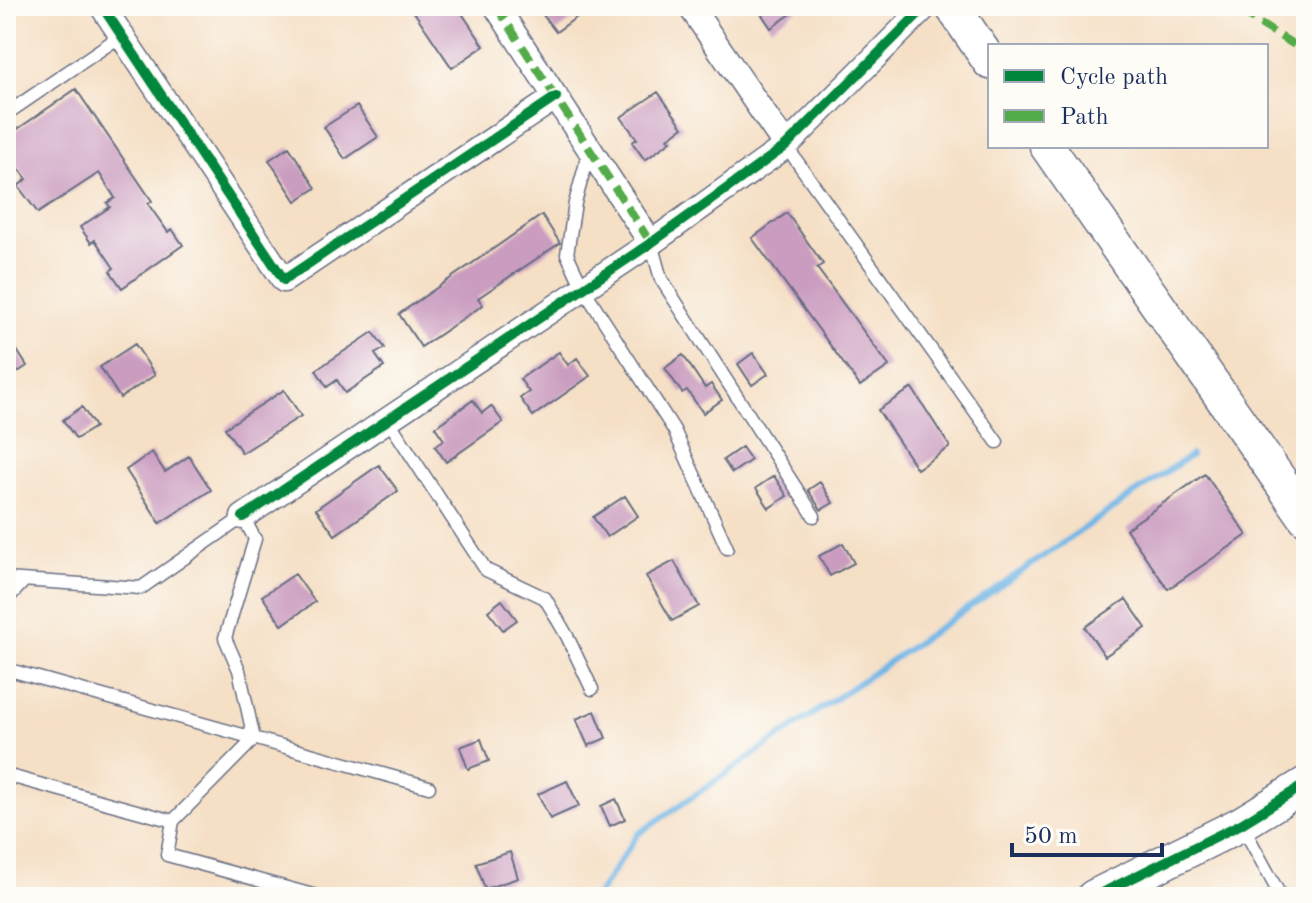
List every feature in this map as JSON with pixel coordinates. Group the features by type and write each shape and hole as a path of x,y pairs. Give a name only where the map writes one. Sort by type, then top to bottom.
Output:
{"main road":[{"path":"952,6 988,59"},
{"path":"1048,148 1306,518"},
{"path":"1094,897 1241,824 1306,784"}],"street":[{"path":"102,6 284,280 556,97"},
{"path":"496,6 651,243"},
{"path":"690,6 786,146"},
{"path":"243,517 651,243 786,146 926,6"}],"lane":[{"path":"6,114 122,35"},
{"path":"786,146 997,442"},
{"path":"590,149 575,203 567,254 583,288 674,430 727,548"},
{"path":"651,243 661,279 814,516"},
{"path":"388,420 486,570 545,598 592,689"},
{"path":"6,579 141,588 243,517 255,539 225,638 239,670 254,739"},
{"path":"6,600 24,581"},
{"path":"6,669 429,787"},
{"path":"254,739 173,821 167,855 320,897"},
{"path":"6,775 173,821"},
{"path":"1241,824 1281,897"}],"building":[{"path":"410,6 457,6 484,46 452,68"},
{"path":"544,6 592,6 556,32 543,15 548,12"},
{"path":"756,6 802,6 771,28"},
{"path":"76,89 152,201 148,204 168,232 172,229 183,245 122,288 110,271 114,268 95,240 91,243 80,227 110,207 107,203 115,198 99,173 38,213 18,186 27,179 6,151 6,137"},
{"path":"658,92 683,127 668,138 671,141 645,160 632,142 637,139 621,117"},
{"path":"357,106 378,137 345,159 324,127"},
{"path":"289,147 316,188 296,201 269,160"},
{"path":"787,213 823,264 817,268 889,366 860,386 752,238"},
{"path":"542,215 560,243 478,298 483,305 421,347 399,314"},
{"path":"373,332 385,348 375,354 384,367 345,393 337,380 327,387 316,370"},
{"path":"6,333 27,366 6,380"},
{"path":"135,344 155,375 120,398 100,367"},
{"path":"559,352 568,365 577,358 590,376 533,416 520,398 529,392 520,379"},
{"path":"753,353 768,374 752,385 738,364"},
{"path":"683,355 705,388 711,384 722,400 703,413 687,390 682,393 665,368"},
{"path":"912,388 950,447 917,469 878,410"},
{"path":"284,390 301,416 242,453 225,428"},
{"path":"473,400 482,413 491,406 503,422 446,462 435,446 444,440 435,427"},
{"path":"82,407 95,427 76,439 63,420"},
{"path":"742,447 751,460 732,473 723,460"},
{"path":"152,452 165,472 189,456 211,490 160,523 126,470"},
{"path":"379,465 398,491 335,535 316,509"},
{"path":"1205,474 1247,535 1168,589 1126,529"},
{"path":"774,476 787,496 769,508 756,488"},
{"path":"820,482 833,503 821,510 808,490"},
{"path":"625,496 638,516 607,537 593,517"},
{"path":"843,543 854,563 830,576 819,556"},
{"path":"674,561 699,606 672,621 646,576"},
{"path":"295,574 315,602 282,625 262,596"},
{"path":"1126,599 1146,628 1105,656 1085,627"},
{"path":"502,600 517,620 503,630 488,611"},
{"path":"595,711 606,738 588,746 576,719"},
{"path":"481,739 489,761 468,769 460,747"},
{"path":"567,781 579,806 550,819 538,794"},
{"path":"616,799 625,819 610,826 601,806"},
{"path":"510,852 518,878 485,889 476,863"}],"waterway":[{"path":"596,897 638,834 1191,455"}],"marked path":[{"path":"496,6 651,243"},
{"path":"1216,6 1247,16 1306,52"}],"cycle path":[{"path":"102,6 284,280 556,97"},
{"path":"243,517 651,243 786,146 926,6"},
{"path":"1094,897 1241,824 1306,784"}]}
